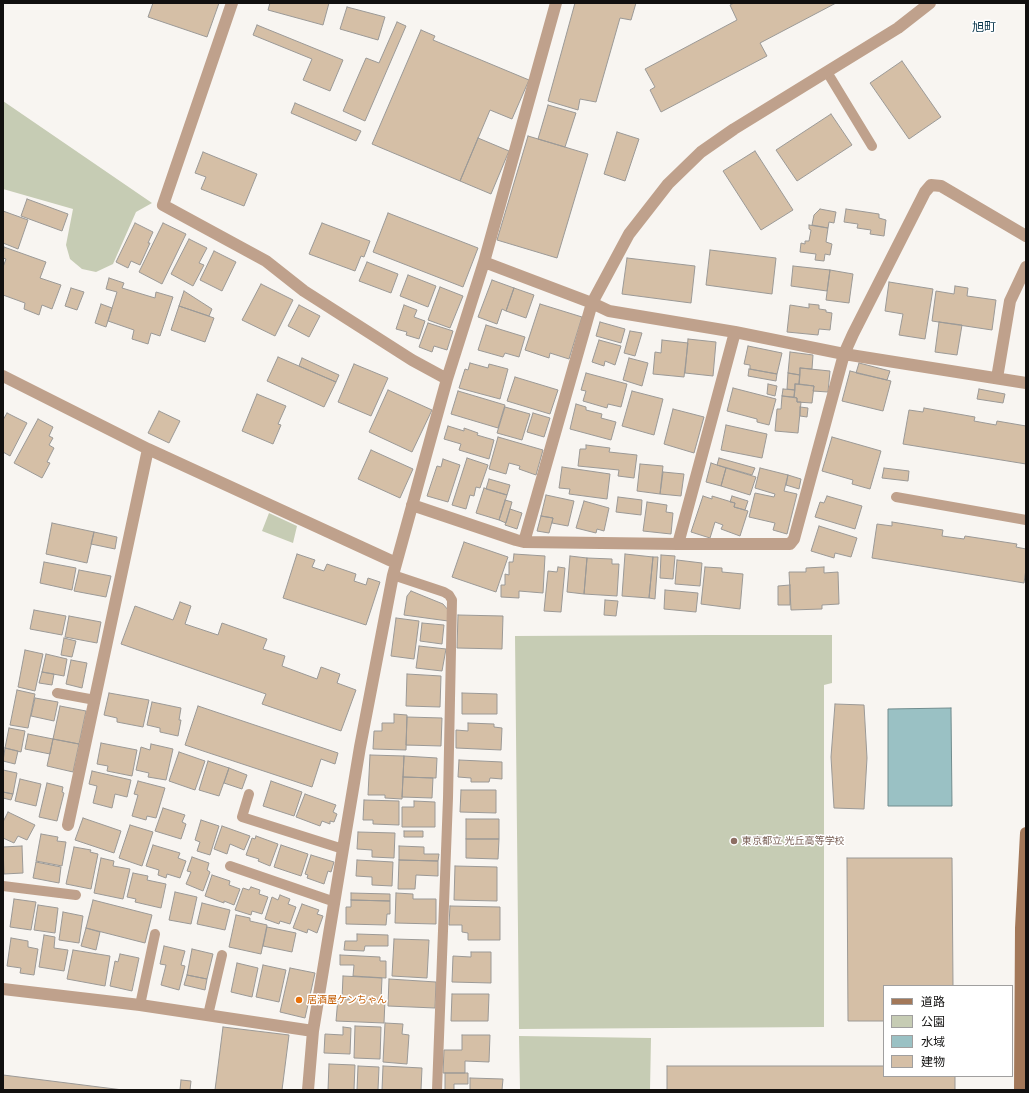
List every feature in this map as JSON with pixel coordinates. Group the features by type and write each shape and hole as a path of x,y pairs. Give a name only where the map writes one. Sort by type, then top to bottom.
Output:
{"street":[{"path":"232,3 163,204 266,261 304,291 412,360 447,379"},
{"path":"308,1090 313,1031 360,747 396,563 447,379 484,262 556,3"},
{"path":"524,542 592,303 629,234 668,184 701,152 734,129 898,28 930,3"},
{"path":"412,505 524,542 790,544 794,539 844,354 925,192 931,185 941,186 1026,236"},
{"path":"484,262 592,303 609,311 735,332 844,354 1026,383"},
{"path":"997,378 1010,301 1026,268"},
{"path":"678,544 735,332"},
{"path":"3,376 148,449 396,563"},
{"path":"68,825 148,449"},
{"path":"1020,1090 1021,928 1026,833"},
{"path":"3,989 140,1005 313,1031"}],"lane":[{"path":"827,72 872,146"},
{"path":"896,497 1026,520"},
{"path":"394,575 444,592 449,595 452,600 448,798 437,1090"},
{"path":"57,693 95,700"},
{"path":"249,794 242,817 343,849"},
{"path":"230,866 335,902"},
{"path":"3,886 76,895"},
{"path":"140,1005 156,934"},
{"path":"208,1015 222,955"}],"green space":[{"path":"3,101 152,203 136,212 113,264 96,272 82,269 70,259 66,245 73,209 3,189"},
{"path":"269,513 297,526 293,543 262,531"},
{"path":"832,635 832,683 824,685 824,1027 519,1029 515,636"},
{"path":"519,1036 651,1038 650,1090 520,1090"}],"water":[{"path":"951,708 952,806 888,806 888,709"}],"building":[{"path":"153,3 219,3 207,37 148,17"},
{"path":"270,3 329,3 323,25 268,10"},
{"path":"575,3 636,3 631,20 620,18 596,102 580,99 578,110 548,101"},
{"path":"734,3 836,3 760,43 767,56 661,112 650,90 655,87 645,69 737,20 730,5"},
{"path":"347,7 385,17 378,40 340,29"},
{"path":"397,22 406,26 365,121 343,111 366,58 379,63"},
{"path":"257,25 343,60 330,91 303,80 312,59 253,35"},
{"path":"421,30 435,36 433,40 529,80 512,119 490,110 460,181 372,144"},
{"path":"902,61 941,117 909,139 870,83"},
{"path":"295,103 361,131 356,141 291,113"},
{"path":"548,105 576,113 565,147 538,139"},
{"path":"831,114 852,145 797,181 776,150"},
{"path":"617,132 639,139 625,181 604,174"},
{"path":"528,136 588,154 557,258 497,240"},
{"path":"478,138 509,151 491,194 460,181"},
{"path":"755,151 793,210 761,230 723,171"},
{"path":"203,152 257,174 244,206 201,189 206,177 195,173"},
{"path":"27,199 68,214 62,231 21,216"},
{"path":"820,209 836,212 834,223 829,222 828,228 812,225 814,215"},
{"path":"846,209 879,214 879,218 886,220 884,236 870,234 871,230 857,228 858,224 844,222"},
{"path":"3,211 28,220 18,249 3,243"},
{"path":"388,213 478,248 463,287 373,252"},
{"path":"135,223 153,232 148,243 150,243 140,265 131,261 128,268 116,262"},
{"path":"163,223 186,234 162,284 139,272"},
{"path":"322,223 370,241 364,257 361,256 355,271 309,254"},
{"path":"809,225 828,228 826,242 832,244 830,255 825,254 824,261 815,260 816,254 800,252 801,243 805,244 805,241 809,241 811,230 809,229"},
{"path":"189,239 207,248 199,263 204,265 193,286 171,274"},
{"path":"4,247 46,262 40,278 61,285 52,309 42,305 39,315 24,309 25,303 3,295 3,267 6,259 3,258"},
{"path":"710,250 776,258 772,294 706,285"},
{"path":"214,251 236,262 222,291 200,280"},
{"path":"627,258 695,266 691,303 622,294"},
{"path":"367,262 398,274 391,293 359,281"},
{"path":"793,266 830,270 827,291 791,286"},
{"path":"830,270 853,274 849,303 826,300"},
{"path":"408,275 436,286 428,307 400,296"},
{"path":"109,278 124,283 122,288 155,298 156,292 173,297 160,336 151,333 148,344 132,339 134,330 108,321 117,292 106,289"},
{"path":"492,280 514,288 506,311 502,309 497,324 478,317"},
{"path":"889,282 933,289 925,339 899,335 903,314 885,311"},
{"path":"261,284 293,300 275,336 242,320"},
{"path":"955,286 968,288 967,296 996,300 992,330 932,321 936,291 954,294"},
{"path":"440,287 463,296 450,328 428,320"},
{"path":"71,288 84,292 77,310 65,306"},
{"path":"514,288 534,295 526,318 506,311"},
{"path":"184,291 212,309 209,316 179,306"},
{"path":"101,304 112,308 106,327 95,323"},
{"path":"540,304 582,317 569,359 550,353 549,358 525,350"},
{"path":"809,304 819,305 819,309 832,313 830,330 819,329 818,335 787,332 790,305 809,308"},
{"path":"299,305 320,316 309,337 288,326"},
{"path":"404,305 417,310 414,317 425,321 419,339 406,335 407,332 396,329"},
{"path":"179,306 214,318 205,342 171,330"},
{"path":"600,322 625,329 621,343 596,336"},
{"path":"939,322 962,325 957,355 935,352"},
{"path":"428,323 453,331 447,350 434,346 432,352 419,347"},
{"path":"486,325 525,337 519,357 505,353 503,357 478,350"},
{"path":"630,331 642,333 635,356 624,353"},
{"path":"688,339 716,342 713,376 685,373"},
{"path":"599,340 621,346 615,365 605,361 604,366 592,362"},
{"path":"662,340 688,343 684,377 653,374 655,352 661,353"},
{"path":"748,346 782,353 777,374 750,369 750,365 744,364"},
{"path":"790,352 813,355 812,369 800,368 800,375 788,373"},
{"path":"278,357 336,382 324,407 267,381"},
{"path":"302,358 339,375 336,382 299,366"},
{"path":"629,358 648,363 642,386 623,380"},
{"path":"470,363 488,368 489,364 508,369 500,399 459,388 465,369 468,370"},
{"path":"859,363 890,371 887,380 856,373"},
{"path":"354,364 388,378 371,416 338,402"},
{"path":"800,368 830,371 828,392 813,391 814,386 799,384"},
{"path":"749,369 777,374 776,381 748,376"},
{"path":"850,371 891,381 883,411 842,401"},
{"path":"586,373 627,384 621,407 608,404 607,408 583,401 586,391 581,390"},
{"path":"788,373 800,375 799,384 795,384 795,390 787,389"},
{"path":"515,377 558,390 550,414 507,401"},
{"path":"768,384 777,386 775,396 767,394"},
{"path":"795,384 814,386 812,403 797,402 797,398 794,397"},
{"path":"733,388 776,399 769,425 757,422 757,419 727,411"},
{"path":"783,389 795,390 794,397 782,396"},
{"path":"979,389 1005,394 1003,403 977,399"},
{"path":"388,390 432,410 412,452 369,432"},
{"path":"458,391 505,405 498,428 451,414"},
{"path":"632,391 663,399 654,435 622,426"},
{"path":"257,394 286,406 278,424 281,425 273,444 242,431"},
{"path":"782,396 797,398 797,402 801,402 798,433 775,431 777,409 781,409"},
{"path":"576,404 586,407 586,410 602,414 601,418 616,422 611,440 570,429"},
{"path":"505,407 530,414 522,440 497,433"},
{"path":"800,407 808,408 807,417 800,416"},
{"path":"924,408 975,417 974,421 996,425 997,421 1026,426 1026,464 903,444 909,410 923,412"},
{"path":"673,409 704,417 694,453 664,444"},
{"path":"159,411 180,421 169,443 148,433"},
{"path":"7,413 27,423 10,456 3,452 3,420"},
{"path":"533,413 550,418 544,437 527,432"},
{"path":"38,419 53,427 49,436 53,438 49,445 54,448 47,462 50,463 42,478 14,463"},
{"path":"726,425 767,434 762,458 721,450"},
{"path":"448,426 464,431 464,428 478,433 477,435 494,440 489,459 459,450 461,444 444,439"},
{"path":"498,437 543,450 536,475 519,469 520,466 509,463 506,474 489,469"},
{"path":"832,437 881,451 870,489 852,484 853,480 822,471"},
{"path":"586,445 610,448 609,452 637,455 634,478 618,476 619,470 578,466 580,449 586,449"},
{"path":"371,450 413,469 400,498 358,479"},
{"path":"467,458 488,465 480,488 476,487 474,496 470,495 466,509 452,505"},
{"path":"719,458 755,468 752,475 717,465"},
{"path":"443,459 460,465 448,502 427,496 437,466 441,467"},
{"path":"711,463 726,468 721,486 706,482"},
{"path":"640,464 663,466 660,494 637,491"},
{"path":"562,467 610,474 607,499 569,494 570,489 559,488"},
{"path":"726,468 756,477 750,495 721,486"},
{"path":"760,468 788,475 784,491 797,494 787,534 773,530 775,523 749,517 755,493 774,497 775,494 755,488"},
{"path":"884,468 909,471 908,481 882,478"},
{"path":"663,472 684,474 681,496 660,494"},
{"path":"788,475 801,479 799,489 786,485"},
{"path":"489,479 510,485 507,495 486,489"},
{"path":"484,488 507,495 499,520 476,513"},
{"path":"546,495 574,501 568,526 552,523 553,518 541,516"},
{"path":"703,496 712,499 712,496 735,503 734,507 748,511 740,536 721,529 723,525 715,522 710,538 691,532"},
{"path":"732,496 748,501 745,510 734,507 735,503 730,502"},
{"path":"827,496 862,506 855,529 815,517 820,502 824,503"},
{"path":"618,497 642,500 641,515 616,512"},
{"path":"505,500 512,502 506,523 499,520"},
{"path":"584,501 609,508 604,531 597,529 596,533 576,528"},
{"path":"647,502 667,505 666,512 673,513 671,534 643,531"},
{"path":"510,509 522,513 517,529 505,525"},
{"path":"541,516 553,518 549,533 537,531"},
{"path":"892,522 943,530 942,536 964,539 965,536 1017,544 1016,547 1026,549 1024,583 872,558 877,524 892,526"},
{"path":"52,523 94,532 87,563 46,554"},
{"path":"819,526 857,538 851,557 835,553 834,558 811,551"},
{"path":"94,532 117,537 115,549 91,544"},
{"path":"464,542 508,557 496,592 452,577"},
{"path":"297,554 315,560 312,567 324,571 327,564 356,574 354,581 366,585 368,578 380,582 366,625 283,598"},
{"path":"514,554 545,556 543,593 519,591 519,598 501,597 501,585 505,585 505,574 509,575 509,562 513,562"},
{"path":"625,554 653,557 649,598 622,596"},
{"path":"661,555 675,556 673,579 660,578"},
{"path":"570,556 587,558 584,594 567,592"},
{"path":"653,557 658,557 655,599 649,598"},
{"path":"587,558 612,559 612,564 619,564 617,596 584,594"},
{"path":"677,560 702,563 700,586 675,584"},
{"path":"44,562 76,568 72,590 40,583"},
{"path":"558,567 565,568 561,612 544,611 548,571 557,572"},
{"path":"705,567 722,568 722,572 743,574 740,609 701,604"},
{"path":"824,567 824,573 838,572 839,604 822,605 822,609 791,610 789,572 806,572 806,568"},
{"path":"79,570 111,576 106,597 74,591"},
{"path":"790,585 790,605 778,605 778,586"},
{"path":"665,590 698,593 696,612 664,609"},
{"path":"411,591 443,604 449,611 448,621 404,615 407,596"},
{"path":"605,600 618,601 616,616 604,615"},
{"path":"180,602 191,606 185,624 218,635 222,623 267,639 263,649 285,656 282,666 317,679 321,667 340,674 337,683 356,690 341,731 262,704 266,694 121,644 135,606 173,620"},
{"path":"34,610 66,616 62,635 30,629"},
{"path":"458,615 503,616 502,649 457,648"},
{"path":"69,616 101,622 97,643 65,637"},
{"path":"396,618 419,621 414,659 391,656"},
{"path":"422,623 444,625 442,644 420,641"},
{"path":"64,638 76,641 72,657 61,655"},
{"path":"419,646 446,649 442,671 416,668"},
{"path":"25,650 43,654 35,691 18,687"},
{"path":"46,654 67,659 64,676 42,672"},
{"path":"71,660 87,663 82,688 66,684"},
{"path":"42,672 54,674 52,685 39,683"},
{"path":"407,674 441,676 440,707 406,706"},
{"path":"17,690 35,694 28,728 10,725"},
{"path":"109,693 149,700 143,727 117,722 117,718 104,715"},
{"path":"462,693 497,694 497,714 462,714"},
{"path":"35,698 58,702 54,721 31,716"},
{"path":"152,702 181,708 179,720 181,720 178,736 160,732 160,728 147,725"},
{"path":"835,704 864,705 867,758 864,809 834,808 831,757"},
{"path":"60,706 86,711 79,744 53,739"},
{"path":"198,706 338,753 335,764 321,759 312,787 185,745"},
{"path":"394,714 407,715 406,750 373,749 374,731 382,731 382,723 394,723"},
{"path":"407,717 442,718 441,746 406,745"},
{"path":"468,723 494,724 494,727 502,728 501,750 456,748 456,730 468,731"},
{"path":"9,728 25,731 21,752 5,748"},
{"path":"28,734 53,739 50,754 25,749"},
{"path":"53,739 79,744 73,772 47,766"},
{"path":"101,743 137,750 132,776 107,771 108,766 97,764"},
{"path":"151,744 173,749 166,780 148,777 149,773 136,770 141,747 150,750"},
{"path":"5,748 18,751 15,764 3,761"},
{"path":"179,752 205,761 195,790 169,781"},
{"path":"370,755 404,756 402,799 385,798 385,795 368,795"},
{"path":"404,756 437,758 436,778 403,777"},
{"path":"459,760 502,762 502,779 490,778 489,782 471,782 471,778 458,777"},
{"path":"208,761 229,768 219,796 199,790"},
{"path":"229,768 247,775 242,789 224,783"},
{"path":"3,770 17,773 13,794 3,792"},
{"path":"92,771 131,780 127,797 115,794 112,808 93,803 97,786 89,784"},
{"path":"403,777 433,778 432,798 402,797"},
{"path":"20,779 41,784 36,806 15,801"},
{"path":"138,781 165,788 156,818 147,816 146,820 132,816 138,795 134,794"},
{"path":"271,781 302,792 294,816 263,806"},
{"path":"47,783 63,787 62,792 64,793 57,821 39,817"},
{"path":"461,790 496,790 496,813 460,812"},
{"path":"3,792 13,794 11,800 3,798"},
{"path":"305,794 336,805 333,812 337,814 334,822 330,821 330,824 322,821 320,826 296,817"},
{"path":"364,800 399,801 399,825 373,824 373,820 363,820"},
{"path":"414,801 435,802 435,827 402,827 402,807 414,807"},
{"path":"163,808 185,815 182,822 186,824 181,839 155,831"},
{"path":"8,812 35,825 27,840 18,836 14,843 3,838 3,822"},
{"path":"83,818 121,831 114,853 75,840"},
{"path":"466,819 499,819 499,839 466,839"},
{"path":"201,820 219,826 210,855 197,851 200,842 195,840"},
{"path":"130,825 153,832 142,866 119,858"},
{"path":"222,826 250,836 244,850 230,844 227,854 214,849"},
{"path":"404,831 423,831 423,837 404,837"},
{"path":"358,832 395,833 394,858 372,857 372,850 357,849"},
{"path":"41,834 58,837 57,841 66,842 62,866 36,861"},
{"path":"256,836 278,844 270,866 258,861 259,859 246,855 252,838 255,839"},
{"path":"466,839 499,839 498,859 466,858"},
{"path":"153,845 180,853 178,858 186,861 180,878 167,874 166,878 158,875 159,870 146,866"},
{"path":"281,845 308,854 301,876 274,867"},
{"path":"22,846 23,873 4,874 3,847"},
{"path":"399,846 424,847 424,854 439,854 438,861 399,860"},
{"path":"74,847 91,850 90,852 98,854 91,889 66,884"},
{"path":"311,855 334,862 331,872 328,871 324,884 307,878 308,875 305,874"},
{"path":"192,857 209,863 207,870 210,872 203,891 186,884 191,872 187,871"},
{"path":"101,858 114,861 113,866 130,869 123,899 94,893"},
{"path":"847,858 952,858 953,985 883,985 883,1021 848,1021"},
{"path":"357,860 393,862 392,886 372,885 372,877 356,876"},
{"path":"399,860 438,861 438,876 416,875 415,889 398,889"},
{"path":"36,862 61,867 59,883 33,878"},
{"path":"455,866 497,867 497,901 454,900"},
{"path":"133,873 148,876 147,880 166,884 161,908 135,902 136,899 127,897"},
{"path":"212,875 230,881 229,885 240,889 234,905 205,896"},
{"path":"251,887 260,890 259,894 268,897 262,914 252,911 251,915 235,910 243,888 249,890"},
{"path":"175,892 197,897 191,924 169,920"},
{"path":"351,893 390,894 390,901 351,900"},
{"path":"396,893 413,894 413,899 436,899 436,924 395,923"},
{"path":"280,895 290,899 288,904 296,907 290,924 280,921 279,924 265,919 272,897 278,900"},
{"path":"14,899 36,902 31,930 10,927"},
{"path":"93,900 152,915 145,943 86,928"},
{"path":"351,900 390,901 390,914 387,914 386,925 346,924 346,907 351,907"},
{"path":"202,903 230,910 225,930 197,924"},
{"path":"302,904 319,910 317,914 323,916 317,933 308,929 307,933 293,928"},
{"path":"38,905 58,908 55,933 34,930"},
{"path":"450,906 500,907 500,940 468,940 468,933 462,932 462,925 449,925"},
{"path":"63,912 83,916 79,943 59,940"},
{"path":"236,915 250,918 250,921 267,925 261,954 229,947"},
{"path":"267,927 296,933 292,952 263,946"},
{"path":"86,928 100,932 96,950 81,946"},
{"path":"357,934 388,935 388,946 365,946 364,951 344,950 345,941 357,941"},
{"path":"44,935 55,937 54,948 68,950 64,971 39,967"},
{"path":"11,938 28,941 28,947 38,949 34,975 20,973 21,968 7,966"},
{"path":"394,939 429,940 427,978 392,976"},
{"path":"164,946 185,951 181,965 185,966 179,990 161,985 166,965 160,964"},
{"path":"192,949 213,954 207,979 187,975"},
{"path":"73,950 110,956 105,986 67,979"},
{"path":"471,952 491,952 491,983 452,982 453,956 471,957"},
{"path":"120,954 139,958 132,991 110,986 115,961 118,962"},
{"path":"340,955 380,957 380,961 386,961 386,978 353,976 354,965 340,965"},
{"path":"237,963 258,968 252,997 231,992"},
{"path":"263,965 286,970 279,1002 256,997"},
{"path":"290,968 315,973 305,1018 280,1012"},
{"path":"187,975 207,979 205,990 184,985"},
{"path":"343,976 382,978 381,1000 342,999"},
{"path":"389,979 436,982 435,1008 388,1006"},
{"path":"452,994 489,994 488,1021 451,1021"},
{"path":"338,998 385,1000 384,1023 336,1021"},
{"path":"385,1023 403,1024 402,1034 409,1035 407,1064 383,1062"},
{"path":"355,1026 381,1027 380,1059 354,1058"},
{"path":"223,1027 289,1035 282,1090 215,1090"},
{"path":"343,1027 351,1028 350,1054 324,1053 325,1034 343,1035"},
{"path":"462,1035 490,1035 489,1062 465,1061 465,1073 443,1073 444,1050 462,1050"},
{"path":"329,1064 355,1065 354,1090 328,1090"},
{"path":"358,1066 379,1067 378,1090 357,1090"},
{"path":"383,1066 422,1068 421,1090 382,1090"},
{"path":"667,1066 883,1066 883,1077 955,1077 955,1090 667,1090"},
{"path":"445,1073 468,1073 468,1084 454,1084 454,1090 445,1090"},
{"path":"3,1075 123,1090 3,1090"},
{"path":"470,1078 503,1079 502,1090 470,1090"},
{"path":"181,1080 191,1081 190,1090 180,1090"}],"place":[{"name":"東京都立 光丘高等学校","path":"734,841"},
{"name":"居酒屋ケンちゃん","path":"299,1000"}],"district":[{"name":"旭町","path":"984,28"}]}
